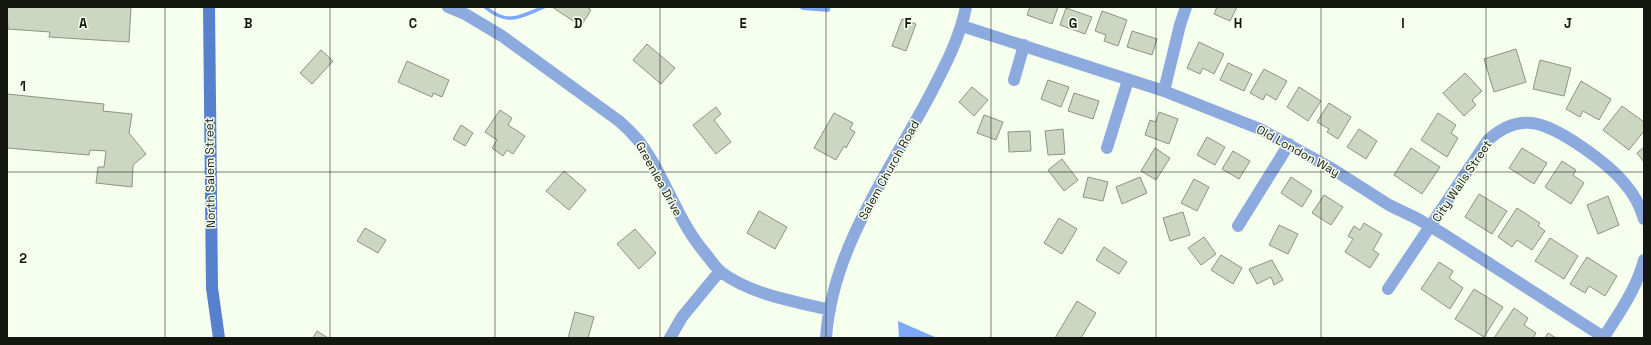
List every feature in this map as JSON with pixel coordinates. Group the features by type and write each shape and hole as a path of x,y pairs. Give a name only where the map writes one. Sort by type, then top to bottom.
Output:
{"main road":[{"name":"North Salem Street","path":"209,7 212,288 220,338"}],"street":[{"name":"Greenlea Drive","path":"448,7 465,14 502,36 619,120 631,132 645,151 684,224 697,244 720,271 757,291 830,310"},
{"name":"Salem Church Road","path":"826,338 830,310 840,269 849,246 877,191 948,61 962,26 966,7"},
{"path":"1164,91 1180,25 1186,7"},
{"name":"Old London Way","path":"962,26 1164,91 1260,129 1289,144 1389,205 1431,226 1604,338"},
{"path":"1014,80 1024,45"},
{"path":"1108,148 1128,80"},
{"name":"City Walls Street","path":"1388,289 1488,140 1497,131 1512,125 1532,123 1542,125 1560,133 1592,154 1625,184 1639,205 1644,219"},
{"path":"1238,226 1289,144"},
{"path":"1604,338 1632,290 1641,272 1644,260"},
{"path":"670,338 682,316 720,271"}],"water":[{"path":"797,7 831,7 829,12 803,10"},
{"path":"898,321 937,338 899,338"}],"building":[{"path":"7,7 131,7 129,42 49,37 50,32 8,29"},
{"path":"552,7 587,7 591,10 581,26"},
{"path":"1030,7 1058,7 1052,24 1027,15"},
{"path":"1217,7 1237,7 1230,21 1214,14"},
{"path":"1066,8 1092,17 1085,34 1060,25"},
{"path":"1102,11 1127,20 1118,46 1104,41 1106,35 1095,31"},
{"path":"902,19 916,24 906,51 892,46"},
{"path":"1132,31 1157,39 1152,55 1127,47"},
{"path":"1199,42 1224,54 1214,74 1203,68 1200,74 1187,68"},
{"path":"647,44 675,68 661,84 633,60"},
{"path":"1516,49 1526,82 1494,92 1484,59"},
{"path":"321,50 333,61 312,84 300,73"},
{"path":"1540,60 1571,68 1564,96 1533,89"},
{"path":"407,61 449,80 442,97 433,93 432,97 398,82"},
{"path":"1228,63 1252,74 1244,91 1220,80"},
{"path":"1264,69 1287,81 1276,100 1266,94 1263,100 1250,93"},
{"path":"1465,73 1482,91 1472,100 1476,105 1464,116 1443,93"},
{"path":"1048,80 1069,87 1061,107 1041,99"},
{"path":"1581,81 1611,99 1599,120 1583,111 1580,117 1566,109"},
{"path":"972,87 988,100 974,116 959,102"},
{"path":"1299,87 1321,101 1308,121 1287,107"},
{"path":"1074,93 1099,101 1093,119 1068,111"},
{"path":"7,94 104,104 103,111 132,114 129,133 146,154 133,165 132,187 96,183 98,167 104,167 106,151 90,150 89,155 7,148"},
{"path":"1329,103 1351,117 1338,139 1327,132 1329,129 1317,122"},
{"path":"1622,106 1644,122 1644,131 1629,150 1603,130"},
{"path":"716,107 721,114 714,120 731,142 716,154 693,125"},
{"path":"500,110 512,118 508,125 525,136 513,154 507,150 503,156 492,148 497,140 485,132"},
{"path":"1159,112 1178,119 1169,144 1145,135 1150,120 1156,122"},
{"path":"834,113 853,123 850,129 855,132 846,148 844,146 836,160 814,148"},
{"path":"1438,113 1456,125 1451,133 1458,138 1447,157 1421,140"},
{"path":"984,115 1003,122 996,140 977,133"},
{"path":"461,125 473,133 465,146 453,139"},
{"path":"1063,129 1065,154 1048,155 1045,131"},
{"path":"1359,129 1377,141 1366,159 1347,147"},
{"path":"1030,131 1031,151 1009,152 1008,132"},
{"path":"1207,137 1225,147 1215,165 1197,155"},
{"path":"1644,147 1644,162 1637,153"},
{"path":"1155,148 1170,158 1156,180 1141,171"},
{"path":"1411,148 1440,167 1422,194 1394,175"},
{"path":"1522,148 1547,163 1534,184 1509,168"},
{"path":"1233,151 1250,161 1239,179 1222,169"},
{"path":"1062,159 1078,180 1064,191 1048,170"},
{"path":"1562,161 1576,170 1573,175 1584,183 1571,204 1545,187"},
{"path":"564,171 586,190 569,210 546,191"},
{"path":"1088,177 1108,182 1103,201 1083,197"},
{"path":"1140,177 1147,193 1122,204 1116,187"},
{"path":"1291,177 1312,191 1302,207 1281,193"},
{"path":"1194,179 1209,187 1197,211 1181,203"},
{"path":"1479,194 1507,211 1492,234 1465,217"},
{"path":"1324,195 1343,207 1331,225 1312,213"},
{"path":"1608,196 1619,225 1598,234 1587,205"},
{"path":"1517,208 1540,223 1538,226 1545,231 1532,250 1517,240 1512,247 1498,237"},
{"path":"759,211 787,227 775,249 747,233"},
{"path":"1183,212 1190,235 1170,241 1163,218"},
{"path":"1059,218 1077,229 1062,254 1044,243"},
{"path":"1364,223 1382,234 1373,250 1379,254 1370,268 1345,252 1353,239 1348,236 1354,226 1360,230"},
{"path":"1279,225 1298,234 1288,254 1269,245"},
{"path":"365,228 386,240 378,253 357,241"},
{"path":"635,229 656,253 639,269 617,244"},
{"path":"1204,237 1216,254 1201,265 1188,248"},
{"path":"1550,238 1578,256 1564,279 1535,261"},
{"path":"1104,247 1127,262 1119,274 1096,260"},
{"path":"1221,255 1242,268 1233,284 1211,270"},
{"path":"1587,257 1617,276 1605,296 1589,286 1585,293 1570,284"},
{"path":"1272,260 1283,280 1274,285 1271,277 1257,284 1249,269"},
{"path":"1439,262 1453,271 1449,278 1463,288 1450,309 1421,289"},
{"path":"1474,289 1503,307 1484,337 1455,319"},
{"path":"1077,301 1096,313 1081,338 1055,338"},
{"path":"1514,308 1528,318 1524,325 1536,333 1533,338 1494,338"},
{"path":"575,312 594,317 588,338 568,338"},
{"path":"317,331 328,338 313,338"},
{"path":"1548,333 1556,338 1545,338"}],"waterway":[{"path":"485,7 493,13 507,18 514,18 544,7"}]}
